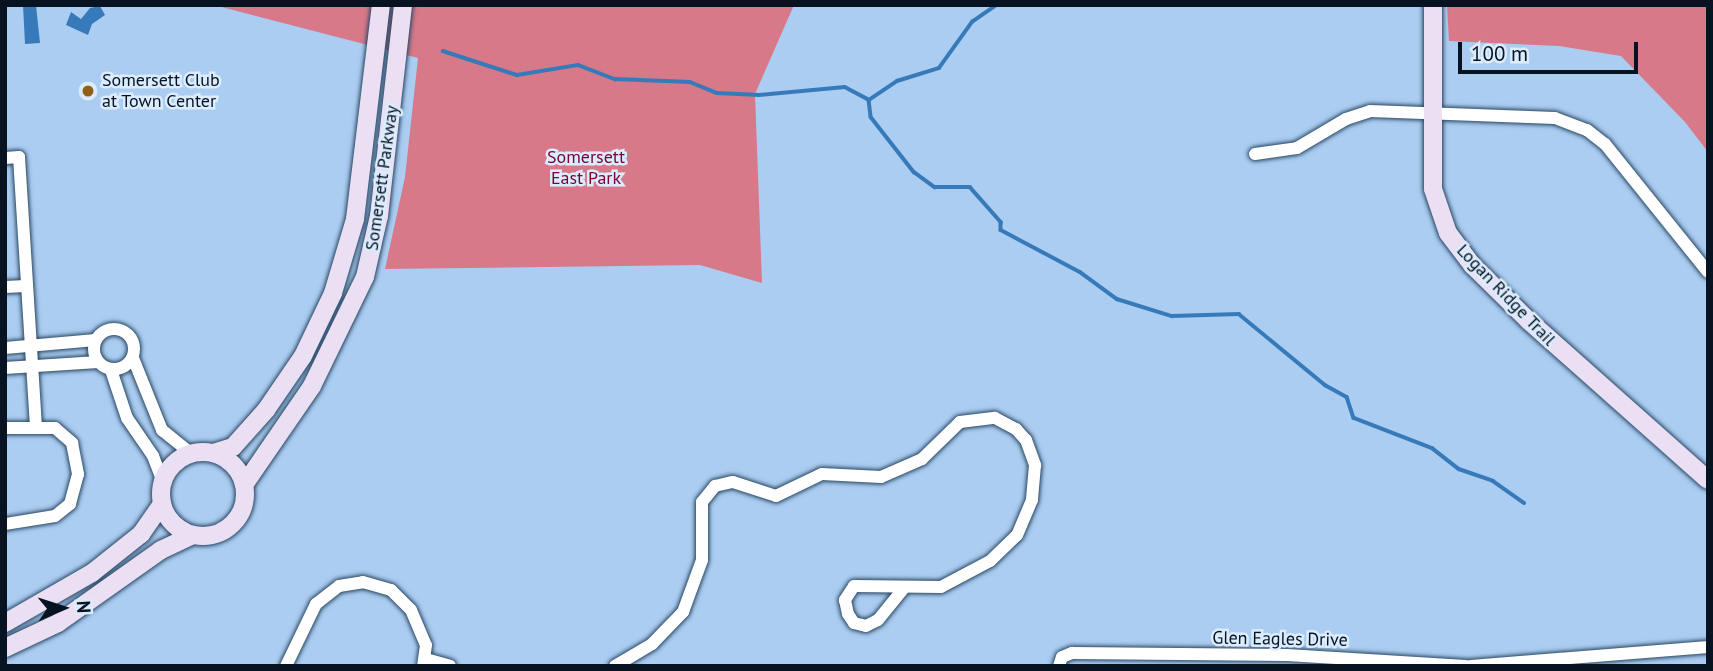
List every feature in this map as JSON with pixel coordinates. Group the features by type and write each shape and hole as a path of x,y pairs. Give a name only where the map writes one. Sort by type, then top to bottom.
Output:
{"main road":[{"name":"Somersett Parkway","path":"213,453 233,447 266,410 303,356 333,293 355,219 381,5"},
{"name":"Somersett Parkway","path":"244,485 312,386 368,267 379,215 403,5"},
{"name":"Logan Ridge Trail","path":"1433,5 1433,189 1448,233 1472,265 1529,321 1708,480"},
{"path":"5,648 58,623 161,550 193,535 214,535 233,524 241,513 244,485 233,464 213,453 192,454 173,464 163,482 162,504 173,524 193,535"},
{"path":"5,623 92,573 141,534 162,504"}],"street":[{"path":"1255,155 1297,148 1346,119 1370,111 1555,118 1587,130 1605,144 1708,272"},
{"path":"5,158 19,157 36,426"},
{"path":"5,288 26,286"},
{"path":"5,348 96,340 110,329 123,331 133,341 133,358 162,430 192,454"},
{"path":"96,340 98,362"},
{"path":"111,370 126,366 133,358"},
{"path":"5,368 98,362 111,370 127,418 153,456 163,482"},
{"path":"615,666 652,644 683,612 702,560 702,502 715,486 733,482 776,496 822,474 881,477 922,459 960,422 983,417 1006,422 1026,440 1035,465 1032,500 1017,535 990,561 953,583 928,590 854,586 845,600 848,614 854,623 866,626 878,620 903,589"},
{"path":"5,428 55,428 72,443 78,474 70,504 55,516 5,524"},
{"path":"286,666 316,604 339,586 363,582 384,587 403,599 423,631 424,662 450,666"},
{"path":"1471,666 1708,647"},
{"name":"Glen Eagles Drive","path":"1059,666 1062,657 1072,653 1287,655 1466,666"},
{"path":"1081,666 1094,655"}],"green space":[{"name":"Somersett East Park","path":"214,5 794,5 755,94 762,283 700,265 385,269 405,177 418,58"},
{"path":"1447,5 1708,5 1708,152 1685,122 1621,56 1559,46 1449,41"}],"water":[{"path":"23,5 36,5 40,43 25,44"},
{"path":"100,6 105,15 92,24 88,35 66,25 71,12 81,19 90,8"}],"waterway":[{"path":"443,51 517,75 578,65 615,79 690,82 717,93 759,95 845,87 869,100 897,81 939,68 972,22 996,5"},
{"path":"869,100 871,117 914,172 935,187 970,187 1001,222 1001,230 1080,272 1117,299 1172,316 1239,314 1325,385 1347,397 1354,418 1432,448 1459,469 1493,481 1524,503"}],"place":[{"name":"Somersett Club at Town Center","path":"88,91"}]}
